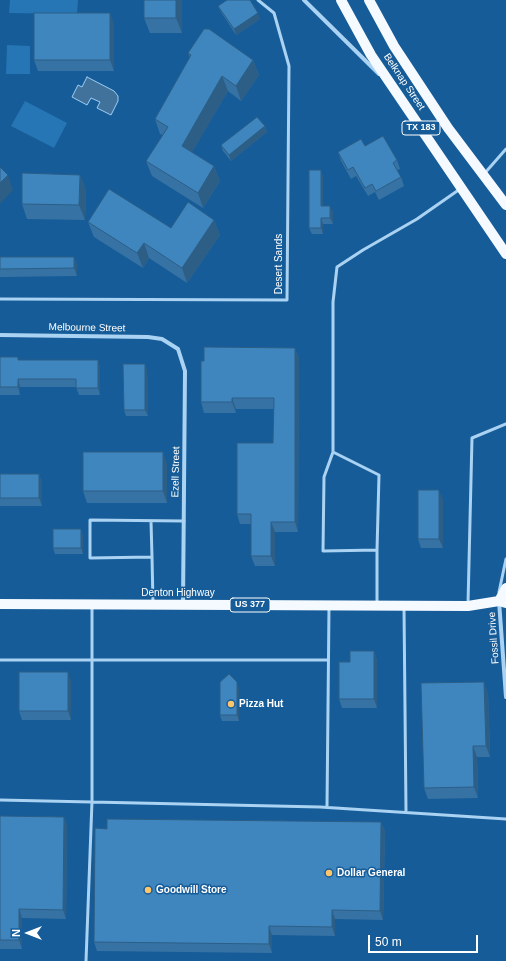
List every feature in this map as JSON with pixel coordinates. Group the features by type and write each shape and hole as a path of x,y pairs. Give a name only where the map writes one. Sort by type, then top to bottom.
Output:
{"main road":[{"name":"Belknap Street","path":"341,0 371,55 506,254"},
{"name":"Belknap Street","path":"369,0 394,46 448,128 506,205"},
{"path":"503,602 506,588"},
{"name":"Denton Highway","path":"0,604 468,606 503,602"}],"street":[{"path":"304,0 393,88"},
{"name":"Melbourne Street","path":"0,335 148,337 162,339 172,344"},
{"name":"Ezell Street","path":"172,344 178,349 183,359 185,371 183,605"},
{"name":"Fossil Drive","path":"503,602 506,696"}],"lane":[{"name":"Desert Sands","path":"0,299 287,300 288,66 274,13 258,0"},
{"path":"483,175 506,150"},
{"path":"377,550 323,551 324,477 333,452 332,302 337,267 363,250 417,219 461,188"},
{"path":"468,606 472,438 506,424"},
{"path":"333,452 379,475 377,606"},
{"path":"152,557 90,558 90,520 184,520"},
{"path":"151,520 152,605"},
{"path":"503,602 500,588 506,559"},
{"path":"86,961 92,801 92,604"},
{"path":"327,807 329,605"},
{"path":"404,606 406,811"},
{"path":"0,660 328,660"},
{"path":"0,800 327,807 506,818"}],"shaded area":[{"path":"10,0 78,0 77,14 9,13"},
{"path":"7,45 30,46 30,74 6,74"},
{"path":"87,77 114,91 118,96 118,101 111,115 97,108 100,102 91,98 87,105 72,97 78,85 82,87"},
{"path":"25,101 67,123 54,148 11,126"}],"building":[{"path":"144,0 176,0 176,18 144,18"},
{"path":"227,0 250,0 258,13 234,29 218,6"},
{"path":"34,13 110,13 110,60 34,60"},
{"path":"204,29 209,29 253,60 236,86 222,76 182,146 214,166 198,193 146,161 168,127 155,119 191,55 188,53"},
{"path":"257,117 265,126 229,155 221,145"},
{"path":"383,136 397,160 393,163 401,177 376,191 372,184 365,188 353,167 348,170 338,152 361,139 365,146"},
{"path":"0,167 8,175 0,183"},
{"path":"309,170 321,170 321,206 330,206 330,218 321,218 321,228 309,228"},
{"path":"22,173 80,175 79,205 22,204"},
{"path":"109,189 171,228 188,202 214,220 182,268 144,243 137,253 88,222"},
{"path":"0,257 74,257 74,268 0,269"},
{"path":"204,347 295,348 295,522 271,522 271,556 251,556 251,514 237,514 237,443 273,443 274,398 232,398 232,402 201,402 201,361 204,361"},
{"path":"0,357 18,357 18,360 98,360 98,388 76,388 76,379 18,379 18,387 0,387"},
{"path":"123,364 145,364 145,410 124,410"},
{"path":"83,452 163,452 163,491 83,491"},
{"path":"0,474 39,474 39,498 0,498"},
{"path":"418,490 439,490 439,539 418,539"},
{"path":"53,529 81,529 81,548 53,548"},
{"path":"350,651 374,651 374,699 339,699 339,662 350,662"},
{"path":"19,672 68,672 68,711 19,711"},
{"name":"Pizza Hut","path":"229,674 237,682 237,715 220,715 220,682"},
{"path":"484,682 486,746 473,746 474,787 424,788 421,683"},
{"path":"0,816 64,817 63,910 19,909 19,940 0,940"},
{"path":"107,819 381,822 380,911 332,910 332,927 269,926 269,944 94,942 95,828 107,829"}],"place":[{"name":"Pizza Hut","path":"231,704"},
{"name":"Dollar General","path":"329,873"},
{"name":"Goodwill Store","path":"148,890"}]}
